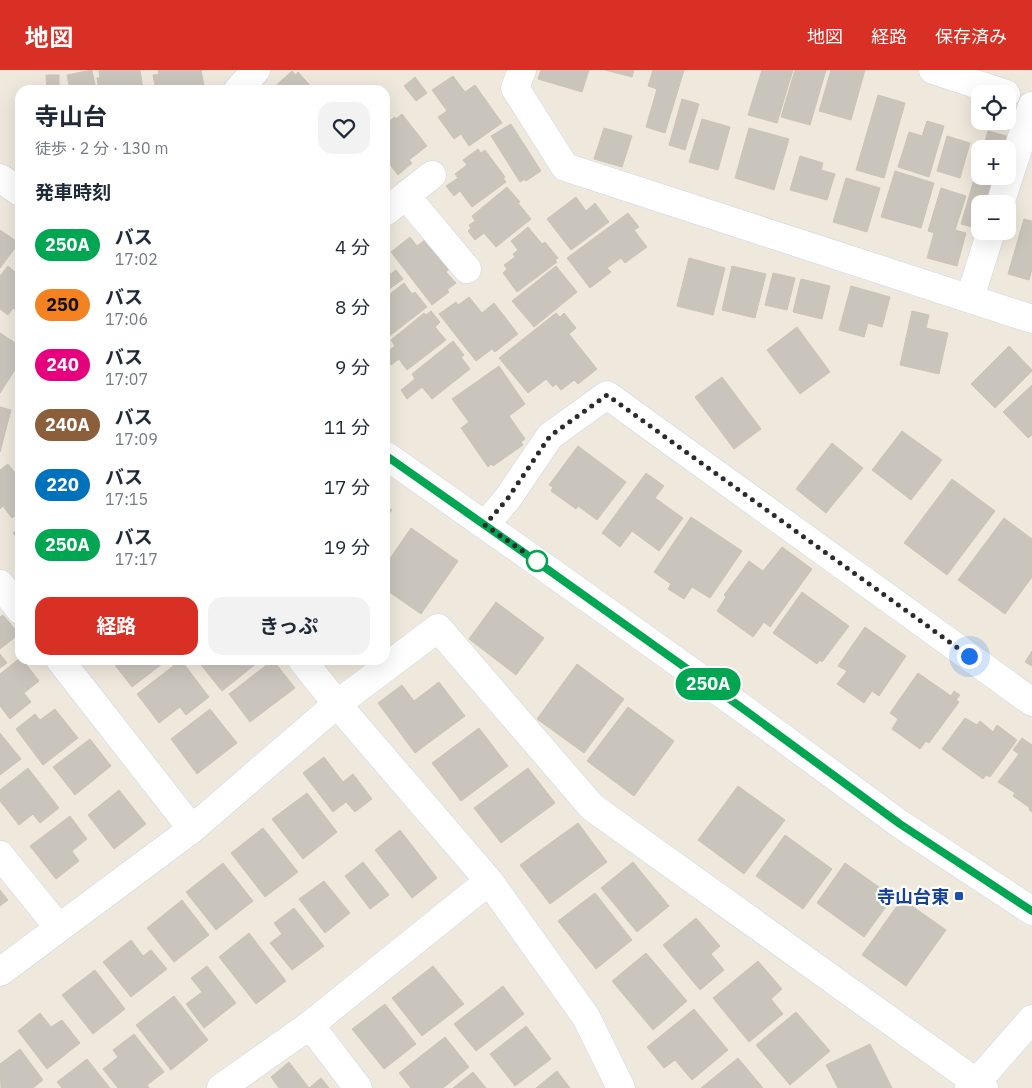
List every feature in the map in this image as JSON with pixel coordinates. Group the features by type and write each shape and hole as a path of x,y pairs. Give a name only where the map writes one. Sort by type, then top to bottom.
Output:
{"street":[{"path":"242,85 256,70"},
{"path":"522,70 515,88 565,167 1032,319"},
{"path":"933,70 979,85"},
{"path":"1016,97 1032,102"},
{"path":"1003,195 1032,106"},
{"path":"432,175 395,204 467,269"},
{"path":"0,178 15,188"},
{"path":"970,298 989,240"},
{"path":"485,525 508,498 550,436 607,395 1032,702"},
{"path":"390,458 742,708 900,824 1032,911"},
{"path":"0,584 15,604"},
{"path":"390,664 438,628 592,807 976,1086 1032,1019"},
{"path":"64,665 192,829"},
{"path":"306,665 337,704 489,881 586,1017 621,1088"},
{"path":"0,972 192,829 337,704 389,665"},
{"path":"0,855 59,928"},
{"path":"221,1088 310,1025 489,881"},
{"path":"310,1025 358,1088"}],"building":[{"path":"92,70 95,85 69,85 67,75"},
{"path":"140,70 142,85 98,85 97,78 100,78 99,71"},
{"path":"158,70 201,70 204,85 155,85 153,75 159,74"},
{"path":"541,70 589,70 582,92 538,79"},
{"path":"605,70 634,70 632,77"},
{"path":"653,70 684,70 665,133 646,127 657,89 648,86"},
{"path":"762,70 793,70 777,123 748,115"},
{"path":"795,70 826,70 810,125 781,117"},
{"path":"831,70 865,70 851,120 819,111"},
{"path":"292,71 296,75 298,72 310,85 277,85"},
{"path":"46,75 59,75 59,85 47,85"},
{"path":"453,76 465,92 475,85 502,123 469,146 461,134 454,139 438,117 447,111 432,90"},
{"path":"415,77 427,93 416,101 404,86"},
{"path":"878,95 905,103 884,178 856,170"},
{"path":"682,99 699,104 685,150 669,145"},
{"path":"402,114 427,146 409,160 412,163 398,175 390,165 390,120 395,117 396,119"},
{"path":"702,119 730,127 718,170 689,162"},
{"path":"927,121 944,126 929,177 898,167 909,132 922,136"},
{"path":"511,124 541,171 526,181 525,179 520,182 491,136"},
{"path":"604,128 632,136 622,167 594,159"},
{"path":"749,128 789,139 774,190 735,178"},
{"path":"988,131 1010,137 1009,140 986,140"},
{"path":"947,136 970,143 960,178 937,171"},
{"path":"478,149 481,153 485,150 505,177 503,178 506,182 472,207 460,191 454,196 446,186 458,178 455,174 467,165 463,160"},
{"path":"800,156 823,163 821,170 835,174 827,200 790,190"},
{"path":"895,171 934,183 921,228 881,217"},
{"path":"846,178 880,188 867,232 833,222"},
{"path":"972,185 995,185 993,195 971,195 971,227 961,224"},
{"path":"507,187 531,219 496,247 484,233 475,240 468,231 471,228 469,225 475,221 472,216"},
{"path":"941,188 966,196 955,230 966,233 957,266 927,258 934,233 928,231"},
{"path":"576,197 586,211 595,203 609,222 571,250 547,219"},
{"path":"628,213 639,227 634,230 647,247 625,263 621,258 607,268 611,272 590,288 567,258"},
{"path":"1024,219 1032,221 1032,269 1029,280 1008,274"},
{"path":"528,227 542,244 545,242 558,258 555,260 557,262 517,292 503,273 507,269 504,265 515,257 513,254 518,250 511,241"},
{"path":"0,230 15,240 15,248 0,268"},
{"path":"410,237 417,246 426,239 449,269 446,272 456,283 447,290 449,292 432,305 391,252"},
{"path":"689,258 725,268 713,315 677,306"},
{"path":"8,266 15,272 15,309 13,308 8,315 0,309 0,276"},
{"path":"556,266 577,292 534,327 512,301"},
{"path":"732,266 766,274 755,318 722,310"},
{"path":"396,270 403,279 390,288 390,274"},
{"path":"773,273 795,278 787,310 765,305"},
{"path":"801,279 830,286 822,319 793,312"},
{"path":"404,283 412,294 415,292 427,307 390,335 390,294"},
{"path":"851,286 890,297 882,327 868,323 864,337 839,330"},
{"path":"469,297 482,313 494,303 518,334 495,352 492,349 476,361 439,314 456,302 458,305"},
{"path":"431,311 440,322 435,327 446,340 407,370 399,359 391,365 390,350 395,346 391,340 424,313 426,315"},
{"path":"912,311 929,315 926,328 948,333 939,374 900,365"},
{"path":"556,313 560,317 564,313 576,328 569,334 597,369 578,384 574,380 561,390 556,384 553,387 546,379 528,393 499,358"},
{"path":"797,327 830,372 800,394 767,350"},
{"path":"0,333 15,343 15,370 0,393"},
{"path":"453,341 464,355 461,357 470,369 432,399 422,387 407,399 401,390 415,379 412,374"},
{"path":"1009,346 1032,371 995,408 971,384"},
{"path":"499,366 525,404 509,416 525,439 521,442 523,445 493,466 491,464 488,467 461,428 469,422 452,399"},
{"path":"722,377 761,429 734,449 695,397"},
{"path":"1032,385 1032,435 1028,438 1003,412"},
{"path":"0,407 11,410 0,452"},
{"path":"902,431 942,460 911,500 872,470"},
{"path":"832,443 863,468 826,513 796,489"},
{"path":"578,446 626,482 597,520 578,506 576,509 551,491 553,487 549,485"},
{"path":"8,464 15,473 15,516 12,518 3,506 0,509 0,470"},
{"path":"646,473 664,486 655,498 683,518 659,551 632,531 620,547 602,533"},
{"path":"952,479 995,511 947,575 904,543"},
{"path":"691,517 742,551 710,598 692,587 684,599 668,589 671,584 654,572"},
{"path":"1004,518 1032,539 1032,577 1005,614 958,580"},
{"path":"411,528 458,561 421,614 390,592 390,559"},
{"path":"782,547 812,569 770,627 764,622 753,637 717,611 726,597 724,595 749,561 763,571"},
{"path":"802,592 849,626 822,662 820,660 817,664 773,633"},
{"path":"496,602 544,638 516,675 469,639"},
{"path":"3,615 15,629 15,637 0,649 0,617"},
{"path":"865,627 906,656 879,696 872,691 864,703 837,684 847,671 838,666"},
{"path":"1032,651 1032,666 1025,662"},
{"path":"0,654 7,663 0,668"},
{"path":"15,662 15,665 27,665 39,681 24,693 31,702 10,719 0,706 0,674"},
{"path":"577,664 624,699 584,753 537,719"},
{"path":"115,665 161,665 132,687"},
{"path":"175,665 185,665 209,697 186,715 180,707 159,723 137,694"},
{"path":"201,665 254,665 222,691"},
{"path":"267,665 277,665 295,688 250,722 229,694"},
{"path":"918,673 951,696 954,691 960,695 956,700 959,702 929,743 926,741 920,749 892,729 898,719 890,713"},
{"path":"439,682 465,716 415,753 378,703 402,685 414,701"},
{"path":"628,707 674,741 634,796 587,761"},
{"path":"55,709 78,738 43,765 16,729 35,714 40,720"},
{"path":"210,709 237,743 197,774 171,739"},
{"path":"965,718 977,725 980,721 993,732 997,725 1017,740 990,777 986,775 983,779 942,749"},
{"path":"479,728 508,766 461,801 432,763"},
{"path":"0,733 21,759 0,775"},
{"path":"1022,738 1032,745 1032,812 1029,810 1030,808 1013,796 1015,793 998,782 1019,754 1013,750"},
{"path":"90,739 111,766 75,795 53,767"},
{"path":"324,757 343,782 353,774 372,799 355,812 346,802 333,812 303,773"},
{"path":"28,768 59,808 40,823 33,814 19,825 0,801 0,790"},
{"path":"528,768 555,803 501,843 474,808"},
{"path":"738,786 785,820 744,874 698,840"},
{"path":"119,790 146,824 114,849 88,815"},
{"path":"307,793 337,832 303,859 272,819"},
{"path":"70,816 87,839 72,851 79,861 56,879 30,846"},
{"path":"578,823 607,862 550,904 520,865"},
{"path":"263,828 298,872 265,897 231,853"},
{"path":"400,830 437,878 412,898 375,850"},
{"path":"785,835 832,869 803,909 756,876"},
{"path":"363,862 389,895 370,909 345,876"},
{"path":"633,862 669,906 637,932 601,888"},
{"path":"223,863 253,901 216,930 186,892"},
{"path":"845,863 893,897 864,937 817,903"},
{"path":"324,881 350,913 325,933 299,899"},
{"path":"0,890 8,900 0,906"},
{"path":"595,893 632,940 596,969 558,921"},
{"path":"902,899 946,930 906,986 862,955"},
{"path":"182,900 209,935 174,962 147,928"},
{"path":"294,908 324,946 292,970 270,943 282,934 274,923"},
{"path":"696,918 720,946 711,954 724,970 700,990 663,945"},
{"path":"249,933 286,981 256,1004 219,957"},
{"path":"131,940 143,956 151,950 167,969 131,997 103,962"},
{"path":"646,953 687,1001 653,1030 612,981"},
{"path":"758,961 782,989 771,999 783,1014 749,1042 713,998"},
{"path":"207,966 236,1003 204,1028 186,1004 202,992 191,978"},
{"path":"433,966 464,1004 422,1036 392,998"},
{"path":"95,970 125,1009 93,1034 62,995"},
{"path":"503,986 524,1014 476,1051 454,1024"},
{"path":"174,996 208,1040 171,1070 136,1025"},
{"path":"385,1004 416,1044 384,1069 352,1029"},
{"path":"694,1009 728,1050 692,1080 675,1060 664,1068 647,1047"},
{"path":"796,1012 830,1051 790,1085 756,1045"},
{"path":"40,1013 51,1027 62,1020 80,1043 47,1069 18,1031"},
{"path":"526,1026 551,1059 515,1086 490,1054"},
{"path":"134,1034 164,1072 147,1085 149,1088 118,1088 103,1069 118,1057 113,1050"},
{"path":"445,1037 469,1067 443,1088 411,1088 399,1073"},
{"path":"870,1044 892,1088 838,1088 826,1065"},
{"path":"20,1049 43,1080 33,1088 1,1088 0,1064"},
{"path":"738,1058 763,1088 701,1088"},
{"path":"87,1059 110,1088 62,1088 57,1082"},
{"path":"289,1062 309,1088 279,1088 271,1077"},
{"path":"557,1071 570,1088 536,1088"},
{"path":"473,1072 486,1088 453,1088"},
{"path":"321,1078 329,1088 309,1088"}],"bus line":[{"name":"250A","path":"390,459 742,708 900,824 1032,911"}],"place":[{"name":"寺山台東","path":"959,896"}],"route":[{"path":"537,561 485,525 508,498 550,436 607,395 969,656"}]}
